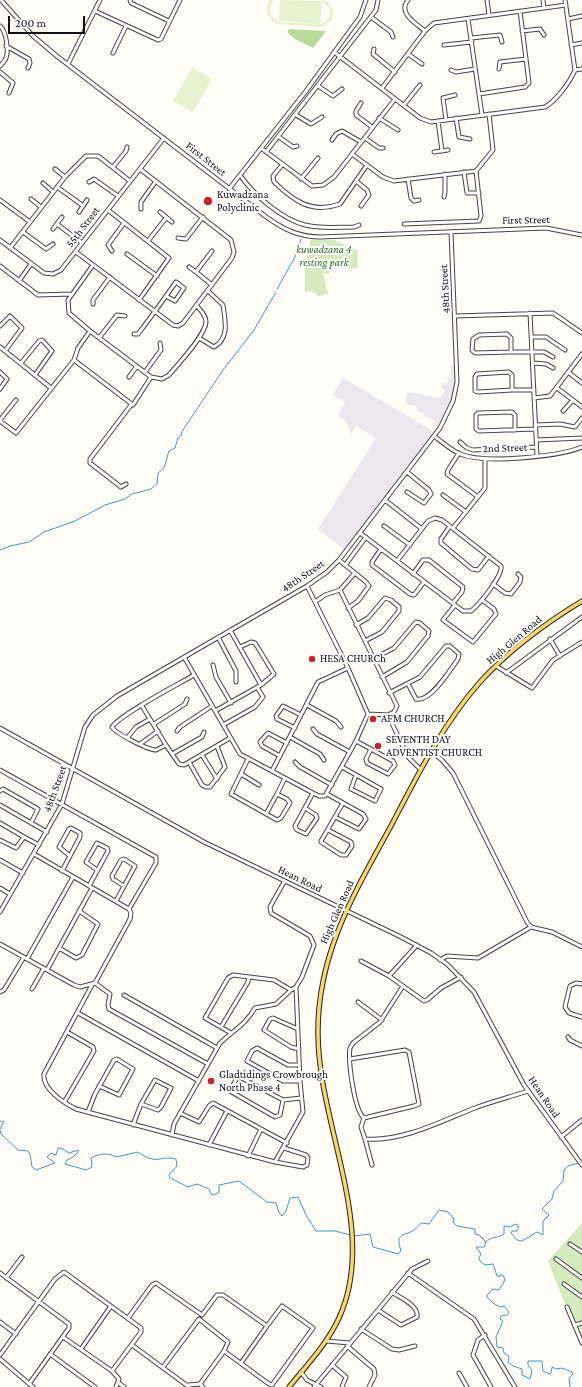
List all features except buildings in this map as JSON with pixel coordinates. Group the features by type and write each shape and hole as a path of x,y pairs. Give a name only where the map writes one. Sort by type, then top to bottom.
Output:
{"main road":[{"name":"High Glen Road","path":"289,1387 326,1341 339,1318 349,1288 353,1263 353,1242 347,1198 322,1082 318,1036 319,1003 332,944 345,911 420,769 461,706 496,666 535,632 582,601"}],"street":[{"name":"First Street","path":"1,0 33,36 230,189 282,228 290,232 306,236 546,228 582,235"},
{"path":"68,64 100,0"},
{"path":"130,0 131,2 169,21"},
{"path":"95,11 158,40 161,39 180,0"},
{"path":"230,189 360,17 366,0"},
{"path":"266,152 371,17 378,7 378,0"},
{"path":"408,0 405,8 408,17 425,31"},
{"path":"487,0 489,15"},
{"path":"543,0 544,8"},
{"path":"334,52 425,120 438,121 547,106 572,77 575,70 565,0"},
{"path":"382,88 425,31 434,23 566,5"},
{"path":"479,94 527,86 529,83 520,11"},
{"path":"568,19 582,16"},
{"path":"371,17 391,32 393,37"},
{"path":"468,18 482,115"},
{"path":"0,26 4,30 6,46 6,58 0,66"},
{"path":"113,53 126,26"},
{"path":"522,30 540,29 544,35"},
{"path":"444,45 500,35 502,42"},
{"path":"571,44 582,43"},
{"path":"6,46 29,59 30,63 28,68"},
{"path":"374,49 373,54 395,72"},
{"path":"408,54 422,64"},
{"path":"499,69 500,62 526,59"},
{"path":"451,70 456,72 476,69"},
{"path":"575,70 582,69"},
{"path":"0,72 13,83 9,93"},
{"path":"404,105 420,85"},
{"path":"318,86 333,96 342,89"},
{"path":"446,120 443,98 455,95"},
{"path":"261,148 301,179 316,187 323,185 334,177 395,99"},
{"path":"361,103 356,111 356,115 372,127"},
{"path":"352,154 387,179 394,181 476,171 493,150 489,114"},
{"path":"296,115 312,124 322,117"},
{"path":"379,118 398,130"},
{"path":"456,118 459,137 470,139"},
{"path":"438,121 442,151"},
{"path":"332,140 336,134 342,131 361,142"},
{"path":"279,136 293,147 298,146"},
{"name":"55th Street","path":"0,240 44,273 55,273 64,268 164,138"},
{"path":"365,138 379,148 383,148"},
{"path":"113,167 126,151 127,147"},
{"path":"434,152 448,150"},
{"path":"10,248 65,177 87,155 98,156 130,181"},
{"path":"301,179 318,158"},
{"path":"282,165 273,176 274,182 307,207 340,204 367,165"},
{"path":"55,168 65,177"},
{"path":"76,252 173,325 178,326 183,323 197,306 232,258 234,248 229,237 140,169"},
{"path":"404,224 479,221 481,216 476,171"},
{"path":"464,172 467,193 479,193"},
{"path":"444,197 446,192 445,174"},
{"path":"240,175 252,191 293,221 314,227 354,227 359,225"},
{"path":"90,182 94,179 118,196"},
{"path":"408,179 411,198 414,201 419,200"},
{"path":"141,209 141,202 156,181"},
{"path":"356,181 368,192 369,195 361,206"},
{"path":"43,184 53,192"},
{"path":"57,187 82,205"},
{"path":"31,199 42,207"},
{"path":"0,200 30,222"},
{"path":"79,212 82,205 87,200"},
{"path":"108,210 169,258 139,300"},
{"path":"160,212 172,222"},
{"path":"53,229 62,217"},
{"path":"178,238 186,239 203,217"},
{"path":"148,241 166,218"},
{"path":"112,251 108,245 124,223"},
{"path":"57,224 82,243"},
{"path":"23,232 46,249 53,244"},
{"name":"48th Street","path":"0,912 62,804 85,727 93,715 117,696 307,586 327,572 339,560 360,533 434,436 448,415 456,392 457,373 451,232"},
{"path":"196,272 212,251"},
{"path":"127,254 157,276"},
{"path":"19,281 31,264"},
{"path":"93,265 68,300 69,313 90,331 151,377 162,378 169,375 198,338 206,322 203,312 197,306"},
{"path":"0,266 38,295 72,294"},
{"path":"189,267 212,285"},
{"path":"93,304 93,300 110,277"},
{"path":"134,334 138,334 176,282 184,288 175,301 166,296"},
{"path":"198,338 214,348 218,345 226,330 223,305 208,291"},
{"path":"530,313 537,456"},
{"path":"455,316 555,313 582,333"},
{"path":"99,338 117,315 125,316"},
{"path":"0,326 10,316 22,328 5,351"},
{"path":"16,400 0,421 16,433 74,360 78,348 90,331"},
{"path":"511,352 511,338 507,334 479,335 472,339 472,350 475,353 546,352 553,357"},
{"path":"532,337 546,337 565,350"},
{"path":"21,364 39,341 42,340 52,349 52,351 35,375"},
{"path":"145,372 161,350 160,343"},
{"path":"0,347 51,388"},
{"path":"534,398 548,397 557,388 581,357"},
{"path":"74,360 132,405"},
{"path":"533,363 546,364 552,368"},
{"path":"129,377 136,366"},
{"path":"0,372 7,379 0,389"},
{"path":"568,372 582,383"},
{"path":"512,390 512,375 510,373 477,374 475,376 475,391 478,392 534,390"},
{"path":"126,484 121,486 90,463 90,459 133,405 151,377"},
{"path":"557,388 582,407"},
{"path":"563,411 572,400"},
{"path":"515,430 515,415 512,412 478,413 476,415 477,430 515,430 560,424 575,427 582,418"},
{"name":"2nd Street","path":"434,436 459,453 485,459 565,453 582,447"},
{"path":"536,440 582,438"},
{"path":"460,442 467,448 473,450 536,447"},
{"path":"459,453 447,474 478,497"},
{"path":"454,528 486,485 485,459"},
{"path":"407,472 429,490 431,494 424,503 407,492"},
{"path":"442,495 466,512"},
{"path":"385,500 422,529"},
{"path":"360,533 463,611 468,612 482,600 501,569 498,563 454,528 442,520 435,518 428,521 397,561"},
{"path":"384,526 410,545"},
{"path":"450,526 441,539 441,543 472,569 478,570 489,556"},
{"path":"346,564 366,537"},
{"path":"381,549 372,562 372,565 404,590 414,595 424,582"},
{"path":"339,560 346,564 369,586 358,601 348,608"},
{"path":"413,574 424,560 429,560 463,587 462,592 443,620 473,642 496,614 494,609 482,600"},
{"path":"315,602 325,595 340,590 355,573"},
{"path":"493,584 505,593 511,594 521,581 521,577 518,574"},
{"path":"184,658 240,754 313,793 322,796 327,794 356,741 368,714 348,668 307,586"},
{"path":"340,590 397,708 394,712 388,715 368,714"},
{"path":"356,625 368,618 385,598 391,600 399,607 399,611 382,632 365,641"},
{"path":"506,673 550,639 582,617"},
{"path":"373,658 394,648 416,622 420,623 429,631 428,636 410,660 382,677"},
{"path":"230,630 261,685"},
{"path":"218,637 236,671 236,682"},
{"path":"550,639 560,656"},
{"path":"215,711 261,685 274,674 255,643 251,642 240,648"},
{"path":"496,666 532,688 553,660 582,642"},
{"path":"390,693 420,677 446,646 450,646 459,654 458,659 434,690 421,700 416,699 408,684"},
{"path":"213,665 216,677 231,703"},
{"path":"272,771 307,706 318,682 348,668"},
{"path":"166,745 154,751 127,738 114,730 112,727 118,720 194,675"},
{"path":"223,725 258,704 263,697 257,687"},
{"path":"154,724 185,704 187,699"},
{"path":"142,706 179,764 184,765 230,738"},
{"path":"177,731 179,727 212,706"},
{"path":"295,728 276,716 283,706 301,716"},
{"path":"307,706 336,721 341,727"},
{"path":"388,715 408,757 420,769"},
{"path":"127,738 134,728 150,719"},
{"name":"Hean Road","path":"0,728 204,842 417,946 440,960 461,977 479,1000 528,1091 581,1162"},
{"path":"313,729 318,734 350,752"},
{"path":"140,744 158,731"},
{"path":"172,754 202,737 204,732"},
{"path":"280,756 262,746 260,742 268,733 287,742"},
{"path":"290,737 320,754 324,760"},
{"path":"356,741 371,749 394,762 395,765 390,774 367,763 366,760 371,749"},
{"path":"189,762 204,786 210,787 225,766 216,746"},
{"path":"430,752 441,759 453,773 531,927"},
{"path":"202,755 217,779"},
{"path":"248,759 232,791 232,795 279,820 289,805 287,799 277,794"},
{"path":"295,762 300,767 332,785"},
{"path":"342,767 381,789 375,802 352,789 356,775"},
{"path":"0,770 156,857 156,862 129,909"},
{"path":"241,774 259,785"},
{"path":"266,814 285,778"},
{"path":"0,791 4,789 38,809 31,823"},
{"path":"305,808 316,815 317,818 306,834 297,830 295,826 313,793"},
{"path":"327,794 363,814 366,819 359,829 335,817"},
{"path":"328,830 351,842 352,846 346,855 341,855 321,842 343,803"},
{"path":"0,805 47,832"},
{"path":"0,823 39,845"},
{"path":"62,870 70,856 81,836 71,828 59,847 70,856"},
{"path":"0,840 16,848 24,837"},
{"path":"88,886 97,870 108,850 97,843 86,862 97,870"},
{"path":"34,854 129,909 131,914 130,919 43,1077 45,1085 49,1090 72,1107 88,1112 248,1156 275,1162 306,1166 308,1158 306,1155 284,1148"},
{"path":"116,901 135,866 124,858 121,860 112,876 113,880 124,886"},
{"path":"0,860 22,873"},
{"path":"0,992 4,990 25,958 73,877"},
{"path":"172,1135 174,1124 217,1048 231,1033 247,1021 255,1008 276,1004 296,987 302,977 314,945 310,936 271,913 270,907 284,882"},
{"path":"0,888 10,894"},
{"path":"32,988 59,948 92,888"},
{"path":"59,948 76,958 82,956 98,924 79,911"},
{"path":"440,960 447,956 478,958 531,927 552,932 582,947"},
{"path":"0,951 1,945 74,985 80,987 93,984 110,994 108,1007 112,1011 208,1064"},
{"path":"389,976 417,946"},
{"path":"361,961 389,976 424,1001 445,985 461,977"},
{"path":"231,1033 205,1018 228,978 233,975 274,980 291,990"},
{"path":"221,1027 248,982 249,977"},
{"path":"582,984 576,983 570,986 565,1008 569,1012 582,1017"},
{"path":"364,1118 359,1112 353,1086 349,1053 351,1046 382,1020 403,986"},
{"path":"275,1162 302,1116 296,987"},
{"path":"124,995 217,1048"},
{"path":"358,1002 382,1020"},
{"path":"78,1013 199,1081"},
{"path":"298,1029 273,1018 270,1019 264,1030 291,1047 298,1049"},
{"path":"64,1101 94,1051 93,1047 67,1032"},
{"path":"568,1037 570,1040 582,1046"},
{"path":"299,1065 288,1064 257,1048 252,1051 247,1061 283,1081 300,1081"},
{"path":"350,1059 404,1050 409,1052 418,1104 364,1118"},
{"path":"88,1112 99,1086 115,1059 133,1069 120,1094 110,1092 99,1086"},
{"path":"283,1100 280,1115 275,1117 230,1091 238,1076 283,1100 301,1098"},
{"path":"133,1125 136,1113 155,1080 171,1088 159,1109 156,1110 142,1104"},
{"path":"366,1139 390,1137 423,1129 486,1104 528,1091"},
{"path":"180,1113 197,1122 200,1121 211,1103 287,1143"},
{"path":"209,1145 227,1111"},
{"path":"364,1118 362,1127 372,1165"},
{"path":"561,1137 582,1120"},
{"path":"248,1156 261,1129"},
{"path":"570,1244 582,1252"},
{"path":"6,1278 22,1257"},
{"path":"556,1259 582,1278"},
{"path":"315,1385 408,1273 415,1266 428,1261"},
{"path":"0,1355 59,1275 64,1272 141,1328 141,1332 112,1371"},
{"path":"0,1273 68,1322 69,1328 29,1384"},
{"path":"408,1273 470,1315 485,1335 515,1387"},
{"path":"128,1318 152,1285 156,1283 202,1315"},
{"path":"564,1284 582,1297"},
{"path":"378,1310 400,1325 417,1317 418,1313 414,1307 392,1292"},
{"path":"163,1367 217,1296 223,1295 267,1326"},
{"path":"81,1349 111,1306"},
{"path":"224,1351 272,1385 313,1330 312,1326 282,1306 241,1363"},
{"path":"567,1307 582,1343"},
{"path":"132,1344 189,1386 200,1384 224,1351 228,1342 199,1319"},
{"path":"0,1322 16,1334"},
{"path":"575,1325 582,1323"},
{"path":"361,1329 392,1349 399,1350 415,1346"},
{"path":"485,1335 478,1340 473,1355 491,1387"},
{"path":"63,1337 112,1371 119,1378 119,1383 116,1387"},
{"path":"326,1341 349,1344 374,1368 375,1375 370,1387"},
{"path":"50,1354 95,1387"},
{"path":"0,1359 33,1387"},
{"path":"332,1365 346,1377 342,1387"},
{"path":"301,1372 307,1380 321,1387"},
{"path":"459,1373 467,1387"},
{"path":"119,1383 124,1387"},
{"path":"200,1384 203,1387"}],"shaded area":[{"path":"453,346 456,346 456,393 444,422 345,550 318,529 376,438 356,426 351,434 346,421 338,416 345,402 333,395 343,378 433,431 437,427 433,419 425,416 422,412 417,412 418,409 415,406 408,405 405,401 408,392 440,398 446,389 442,389 442,383 448,383 448,378 451,378 450,365 455,365"}],"green space":[{"path":"269,0 273,0 270,7 271,16 279,22 320,24 324,22 329,16 330,12 327,5 319,0 327,1 333,9 333,16 331,21 321,27 279,24 273,22 266,12"},
{"path":"280,0 322,1 320,24 279,21"},
{"path":"289,29 326,31 313,48 295,39 287,32"},
{"path":"192,67 212,79 193,112 173,101"},
{"name":"kuwadzana 4 resting park","path":"310,240 334,240 358,251 357,269 350,268 342,261 328,274 323,273 328,294 319,296 311,291 305,292 305,261 310,248"},
{"path":"582,1223 582,1347 548,1261"}],"waterway":[{"path":"277,289 295,257 301,239"},
{"path":"0,550 29,542 44,532 75,521 105,505 125,499 132,494 151,489 157,484 158,473 164,468 169,451 175,448 178,438 182,435 181,433 223,370 254,330 276,292"},
{"path":"0,1121 4,1122 0,1129"},
{"path":"0,1130 1,1134 18,1150 28,1151 30,1154 32,1167 36,1170 55,1163 47,1157 51,1153 56,1155 58,1148 61,1148 69,1153 78,1150 78,1152 67,1160 65,1164 86,1170 92,1167 91,1158 104,1154 110,1154 116,1157 138,1152 154,1159 176,1159 177,1166 169,1175 170,1178 188,1187 197,1184 209,1189 211,1194 214,1195 219,1192 219,1185 239,1181 267,1202 276,1203 279,1213 282,1216 286,1211 290,1198 298,1197 306,1215 316,1231 335,1231 350,1235"},
{"path":"486,1242 504,1234 504,1226 509,1227 516,1224 519,1227 517,1231 512,1231 511,1233 517,1240 522,1241 537,1232 543,1235 543,1221 549,1215 542,1209 552,1199 554,1191 563,1181 564,1170 568,1166 578,1163"},
{"path":"353,1236 370,1234 373,1247 398,1254 401,1251 399,1245 400,1237 415,1229 421,1223 429,1224 439,1210 448,1212 454,1219 453,1222 457,1226 475,1229 475,1234 479,1235 486,1242 484,1247 476,1247 481,1254 479,1258 480,1261 485,1265 493,1264 497,1276 500,1277 500,1275 503,1275 505,1280 499,1290 493,1289 487,1295 493,1303 500,1307 504,1306 509,1312 507,1315 501,1316 500,1319 503,1321 496,1337 497,1347 503,1348 504,1353 509,1356 508,1362 513,1366 522,1369 522,1375 530,1379 532,1370 528,1365 528,1361 542,1361 543,1371 549,1374 551,1373 552,1367 556,1369 562,1368 572,1372 573,1374 569,1378 570,1387"}],"place":[{"name":"Kuwadzana Polyclinic","path":"208,201"},
{"name":"HESA CHURCh","path":"312,659"},
{"name":"AFM CHURCH","path":"373,719"},
{"name":"SEVENTH DAY ADVENTIST CHURCH","path":"378,746"},
{"name":"Gladtidings Crowbrough North Phase 4","path":"211,1081"}]}
